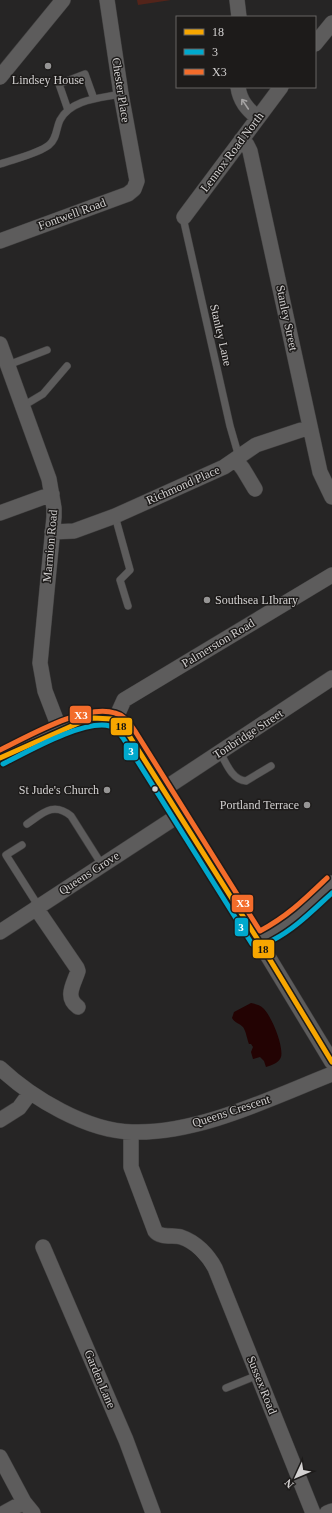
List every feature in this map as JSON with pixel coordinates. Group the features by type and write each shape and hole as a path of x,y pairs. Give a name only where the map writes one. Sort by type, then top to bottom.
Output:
{"street":[{"path":"0,77 63,0"},
{"name":"Chester Place","path":"107,0 121,94 137,181"},
{"path":"237,0 239,16"},
{"path":"316,43 332,23"},
{"path":"238,88 239,95 245,106 258,118"},
{"name":"Lennox Road North","path":"184,217 280,88"},
{"name":"Stanley Street","path":"241,140 250,151 320,472 332,497"},
{"name":"Fontwell Road","path":"0,241 128,194 134,189 137,181"},
{"name":"Marmion Road","path":"0,344 49,478 52,494 54,508 40,663 45,691 60,730"},
{"name":"Richmond Place","path":"52,532 74,531 114,516 199,479 237,459 256,445 310,427"},
{"path":"237,459 255,489"},
{"path":"0,513 52,494"},
{"name":"Palmerston Road","path":"114,720 124,700 332,575"},
{"name":"Tonbridge Street","path":"164,789 332,678"},
{"path":"0,758 60,730 93,718 114,720 125,729 258,940 332,1062"},
{"name":"Queens Grove","path":"0,932 179,814"},
{"path":"258,940 282,927 297,916 332,883"},
{"path":"38,908 77,968 78,971 70,997 78,1007"},
{"name":"Queens Crescent","path":"0,1068 30,1093 60,1110 92,1124 131,1132 160,1130 206,1121 235,1112 332,1074"},
{"path":"0,1120 19,1108 30,1093"},
{"name":"Sussex Road","path":"131,1132 131,1167 155,1231 160,1235 176,1236 189,1241 209,1258 215,1268 313,1513"},
{"name":"Garden Lane","path":"43,1247 126,1440 153,1513"},
{"path":"0,1456 28,1508 4,1513"},
{"path":"327,1513 332,1511"}],"lane":[{"path":"68,110 59,84 85,74 94,99"},
{"path":"0,164 44,149 51,144 55,137 60,119 68,110 81,103 94,99 121,94"},
{"name":"Stanley Lane","path":"184,217 237,459"},
{"path":"8,365 47,350"},
{"path":"23,406 43,394 67,366"},
{"path":"114,516 130,570 120,580 128,606"},
{"path":"220,752 234,776 239,780 246,781 271,766"},
{"path":"27,824 48,810 57,808 64,810 71,816 102,865"},
{"path":"22,845 3,857 38,908"},
{"path":"226,1388 258,1375"}],"shaded area":[{"path":"137,0 171,0 138,5"},
{"path":"251,1003 263,1008 270,1017 281,1046 281,1057 279,1061 266,1067 264,1061 260,1057 253,1059 251,1052 253,1047 249,1044 244,1029 232,1018 234,1012"}],"transit line":[{"name":"X3","path":"0,750 40,730 73,717 103,711 118,714 133,728 260,931 288,913 327,878"},
{"name":"18","path":"0,758 93,718 112,719 125,729 258,940 332,1062"},
{"name":"3","path":"3,764 56,738 86,727 99,725 114,728 123,738 252,944 255,946 264,945 289,930 332,893"}],"place":[{"name":"Lindsey House","path":"48,66"},
{"name":"Southsea LIbrary","path":"207,600"},
{"name":"St Jude's Church","path":"107,790"},
{"name":"Portland Terrace","path":"307,805"}]}
